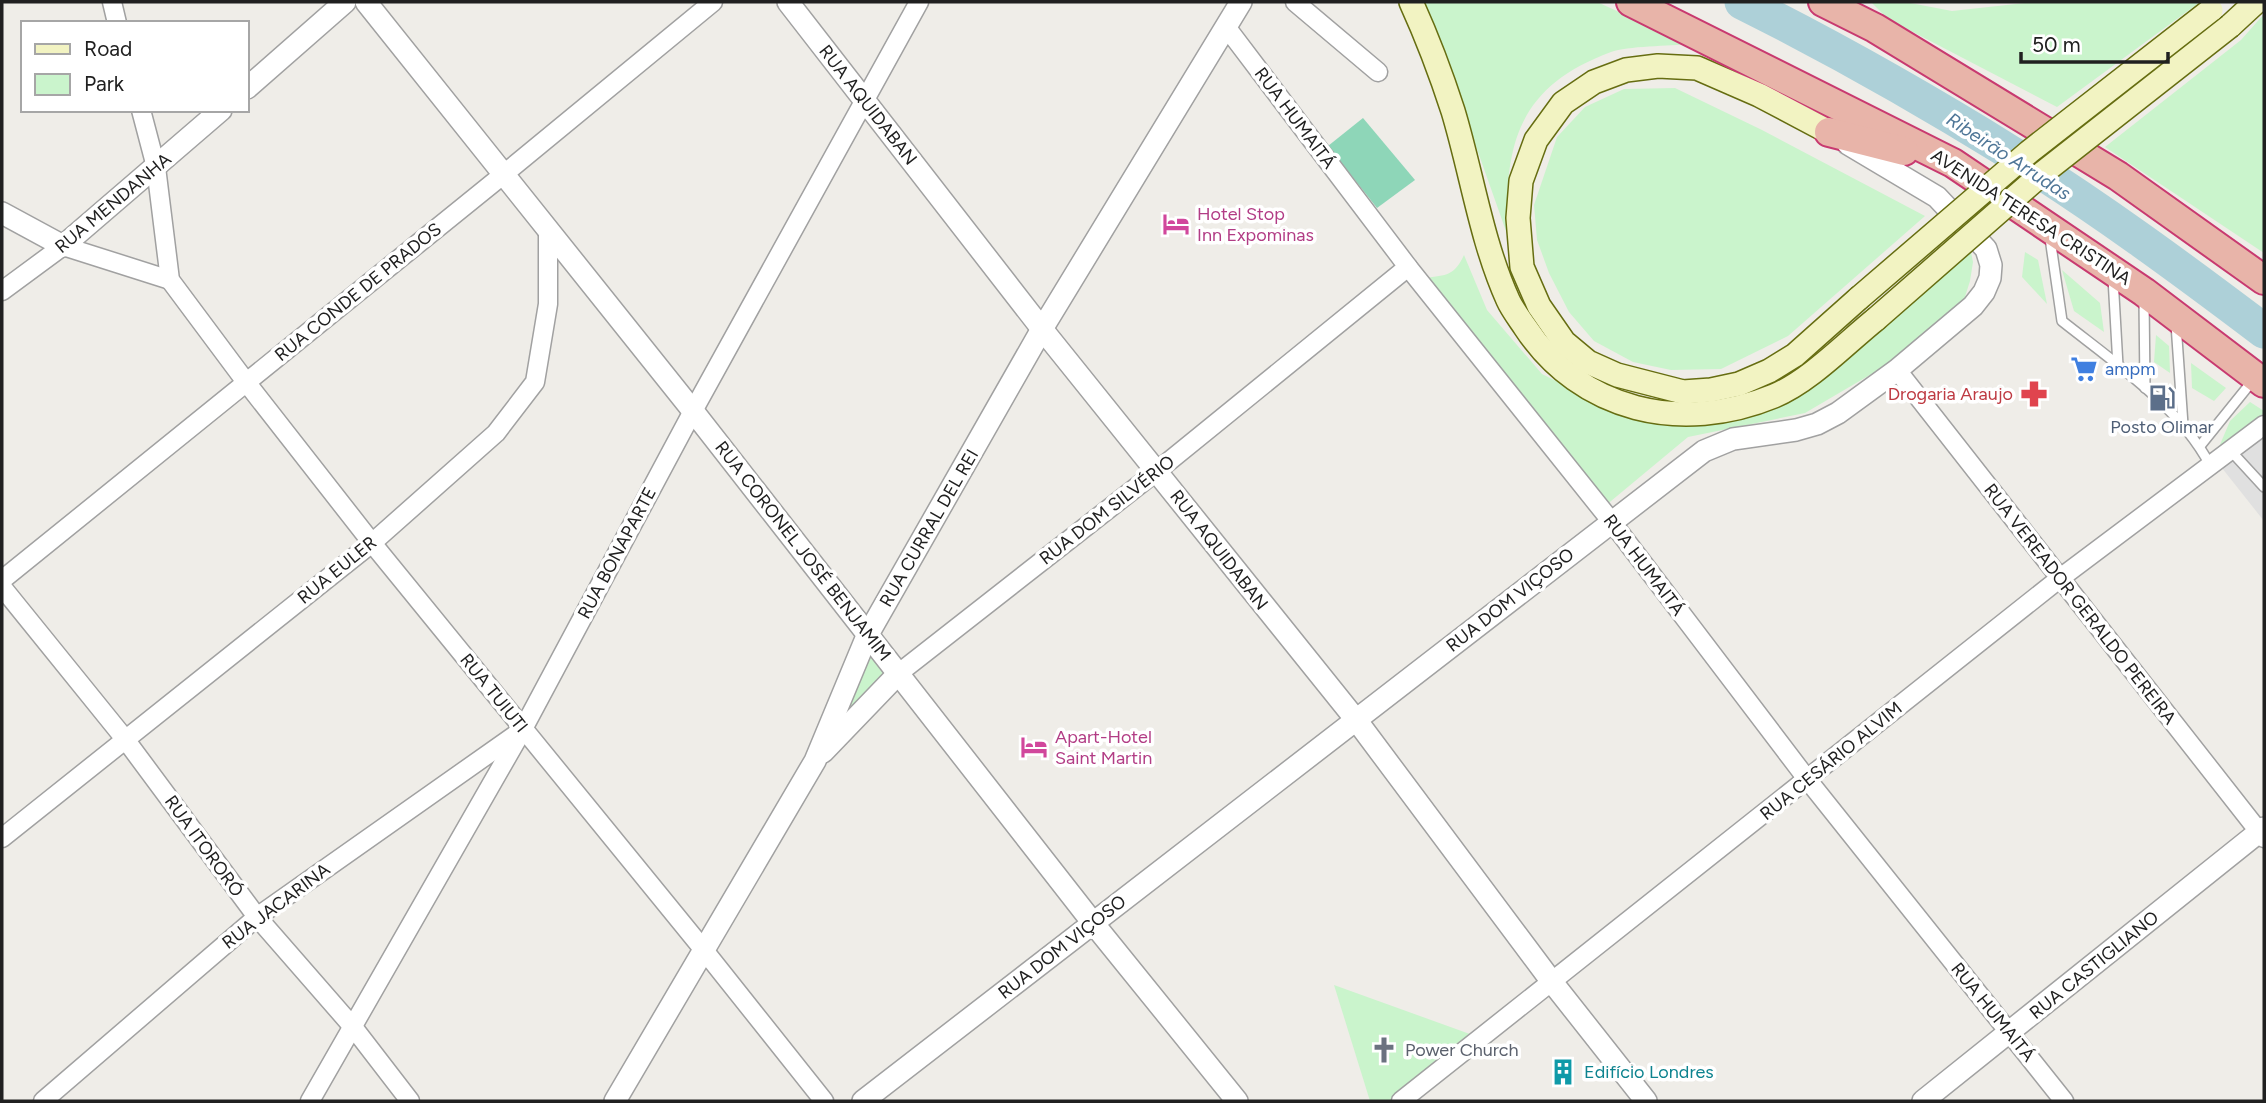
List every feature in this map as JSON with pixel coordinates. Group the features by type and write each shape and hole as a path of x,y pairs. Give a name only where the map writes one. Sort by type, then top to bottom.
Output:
{"highway":[{"name":"AVENIDA TERESA CRISTINA","path":"1631,2 1954,163 2112,269 2260,380"},
{"path":"1823,2 1875,28 2118,176 2264,280"},
{"path":"1829,132 1954,163"}],"main road":[{"path":"1416,12 1452,110 1489,247 1508,302 1538,345 1566,373 1601,395 1634,407 1672,415 1706,414 1776,395 1807,376 2043,172 2230,26 2256,2"},
{"path":"1829,132 1759,95 1697,68 1658,66 1626,70 1594,82 1563,103 1536,140 1521,181 1518,218 1522,267 1539,306 1564,342 1588,362 1617,375 1683,392 1739,384 1769,371 1794,355 2029,152 2215,6"}],"street":[{"path":"112,2 117,21"},
{"path":"248,87 345,2"},
{"name":"RUA CORONEL JOSÉ BENJAMIM","path":"366,2 693,411 1093,923 1237,1101"},
{"name":"RUA CONDE DE PRADOS","path":"2,580 713,2"},
{"name":"RUA AQUIDABAN","path":"788,2 1042,329 1357,722 1552,982 1646,1101"},
{"name":"RUA BONAPARTE","path":"310,1101 523,729 693,411 919,2"},
{"name":"RUA CURRAL DEL REI","path":"615,1101 815,761 867,636 1042,329 1241,2"},
{"path":"1295,2 1378,72"},
{"path":"1401,2 1416,12"},
{"name":"RUA HUMAITÁ","path":"1227,28 1408,267 1611,521 1807,779 2064,1101"},
{"path":"2,213 62,246 170,280 156,167 142,112"},
{"name":"RUA MENDANHA","path":"2,292 62,246 219,112"},
{"name":"RUA DOM VIÇOSO","path":"863,1101 1357,722 1704,451 1733,439 1796,430 1817,424 1838,413 1897,370 1973,306 1984,292 1990,278 1991,265 1986,249 1937,197 1829,132"},
{"name":"RUA EULER","path":"2,838 372,543 496,433 535,382 548,304 548,229"},
{"name":"RUA DOM SILVÉRIO","path":"815,761 899,673 1157,471 1408,267"},
{"name":"RUA TUIUTI","path":"170,280 372,543 824,1101"},
{"name":"RUA VEREADOR GERALDO PEREIRA","path":"1897,370 2059,579 2263,832"},
{"name":"RUA CESÁRIO ALVIM","path":"1401,1101 2059,579 2264,425"},
{"name":"RUA ITORORÓ","path":"2,587 125,739 257,917 353,1027 410,1101"},
{"name":"RUA JACARINA","path":"43,1101 257,917 523,729"},
{"name":"RUA CASTIGLIANO","path":"1923,1101 2263,832"}],"lane":[{"path":"2049,225 2062,321 2145,388 2183,425 2200,446 2210,465"},
{"path":"2112,269 2119,366"},
{"path":"2144,292 2145,388"},
{"path":"2175,316 2183,425"},
{"path":"2200,446 2260,380"},
{"path":"2230,450 2264,487"}],"green space":[{"path":"1425,2 1597,2 1690,44 1638,47 1611,52 1579,66 1536,101 1523,122 1514,146 1509,173 1507,234"},
{"path":"1871,2 1905,2 1952,11 2034,2 2200,2 2057,107 1888,19"},
{"path":"2264,14 2264,253 2105,147 2241,40"},
{"path":"1675,88 1762,130 1925,216 1788,336 1721,369 1671,370 1633,362 1594,341 1569,312 1549,273 1537,240 1534,205 1557,137 1585,107 1624,89"},
{"path":"1363,118 1415,180 1377,208 1328,146"},
{"path":"1970,247 1973,262 1963,303 1880,369 1805,413 1688,437 1605,506 1425,278 1453,271 1464,255 1487,310 1542,374 1602,404 1758,401"},
{"path":"2025,252 2038,260 2047,304 2022,277"},
{"path":"2062,270 2100,303 2104,332 2074,311"},
{"path":"2156,335 2169,346 2170,373 2154,362"},
{"path":"2191,363 2226,388 2214,401 2192,388"},
{"path":"2250,402 2264,413 2219,447 2230,421"},
{"path":"868,652 886,673 839,725"},
{"path":"1334,985 1492,1042 1416,1101 1370,1101"}],"shaded area":[{"path":"2264,437 2264,521 2222,468"}],"waterway":[{"name":"Ribeirão Arrudas","path":"1742,2 1878,74 2011,153 2139,239 2264,331"}],"place":[{"name":"Hotel Stop Inn Expominas","path":"1176,224"},
{"name":"ampm","path":"2084,369"},
{"name":"Drogaria Araujo","path":"2034,394"},
{"name":"Posto Olimar","path":"2162,398"},
{"name":"Apart-Hotel Saint Martin","path":"1034,747"},
{"name":"Power Church","path":"1384,1050"},
{"name":"Edifício Londres","path":"1563,1072"}]}
